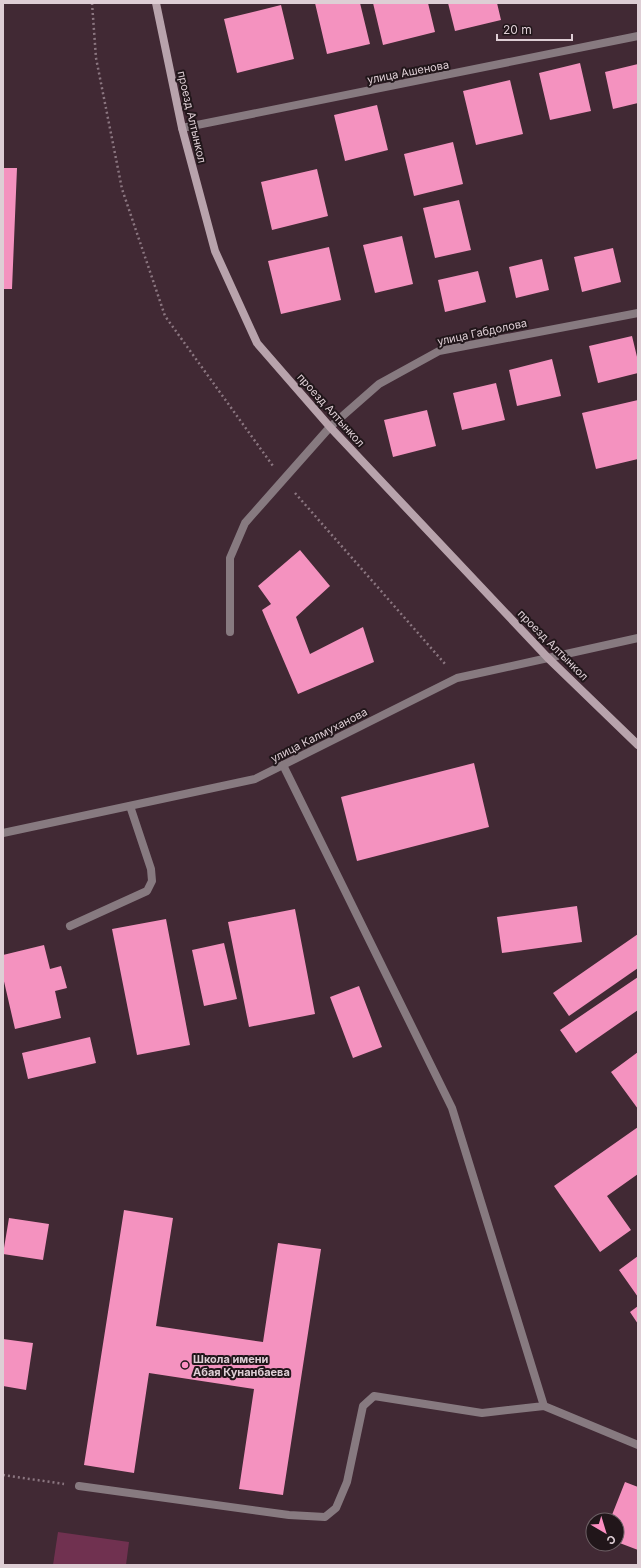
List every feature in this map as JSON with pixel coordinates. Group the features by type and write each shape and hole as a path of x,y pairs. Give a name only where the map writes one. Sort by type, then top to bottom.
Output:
{"main road":[{"name":"проезд Алтынкол","path":"156,3 182,128 215,250 257,343 330,427 548,658 638,745"}],"street":[{"name":"улица Ашенова","path":"182,128 638,36"},
{"name":"улица Габдолова","path":"230,632 230,558 245,523 330,427 379,384 439,351 638,313"},
{"name":"улица Калмуханова","path":"3,833 255,780 457,678 638,638"},
{"path":"283,765 452,1108 544,1406"},
{"path":"70,926 147,891 152,881 151,869 130,806"},
{"path":"79,1486 289,1515 325,1517 336,1508 347,1482 363,1406 374,1396 482,1413 544,1406 638,1445"}],"path":[{"path":"92,3 96,58 122,189 165,316 284,480 457,678"},
{"path":"3,1475 79,1486"}],"shaded area":[{"path":"58,1532 129,1542 126,1565 53,1565"}],"building":[{"path":"315,3 360,3 370,44 327,54"},
{"path":"373,3 428,3 435,32 383,45"},
{"path":"448,3 497,3 501,20 455,31"},
{"path":"281,5 294,59 237,73 224,19"},
{"path":"580,63 591,111 550,120 539,73"},
{"path":"638,64 638,103 613,109 605,72"},
{"path":"510,80 523,134 476,145 463,91"},
{"path":"377,105 388,150 345,161 334,115"},
{"path":"453,142 463,184 414,196 404,154"},
{"path":"3,168 17,168 12,289 3,289"},
{"path":"317,169 328,216 272,230 261,182"},
{"path":"459,200 471,250 435,258 423,208"},
{"path":"402,236 413,284 375,293 363,245"},
{"path":"329,247 341,300 281,314 268,261"},
{"path":"613,248 621,282 582,292 574,257"},
{"path":"542,259 549,290 516,298 509,267"},
{"path":"478,271 486,302 445,312 438,280"},
{"path":"632,336 638,361 638,373 598,383 589,346"},
{"path":"552,359 561,396 517,406 509,370"},
{"path":"496,383 505,420 462,430 453,393"},
{"path":"638,400 638,459 596,469 582,413"},
{"path":"427,410 436,446 393,457 384,420"},
{"path":"300,550 330,586 296,617 310,654 363,627 374,662 298,694 262,610 271,604 258,586"},
{"path":"474,763 489,827 357,861 341,797"},
{"path":"577,906 582,942 502,953 497,917"},
{"path":"295,909 315,1014 249,1027 228,922"},
{"path":"166,919 190,1045 137,1055 112,929"},
{"path":"638,934 638,968 569,1016 553,993"},
{"path":"224,943 237,999 204,1006 192,950"},
{"path":"44,945 50,969 61,966 67,988 55,991 61,1018 15,1029 3,977 3,955"},
{"path":"638,977 638,1010 576,1053 560,1030"},
{"path":"359,986 382,1047 353,1058 330,997"},
{"path":"90,1037 96,1063 28,1079 22,1053"},
{"path":"638,1052 638,1109 611,1072"},
{"path":"638,1127 638,1174 607,1196 631,1230 600,1252 554,1186"},
{"path":"124,1210 173,1218 156,1326 263,1342 278,1243 321,1249 283,1495 239,1489 254,1389 149,1373 134,1473 84,1465"},
{"path":"9,1218 49,1224 43,1260 3,1254"},
{"path":"638,1256 638,1297 619,1270"},
{"path":"638,1306 638,1324 630,1312"},
{"path":"3,1339 33,1343 26,1390 3,1386"},
{"path":"625,1482 638,1487 638,1550 625,1545 625,1512 613,1512"}],"place":[{"name":"Школа имени Абая Кунанбаева","path":"185,1365"}]}
